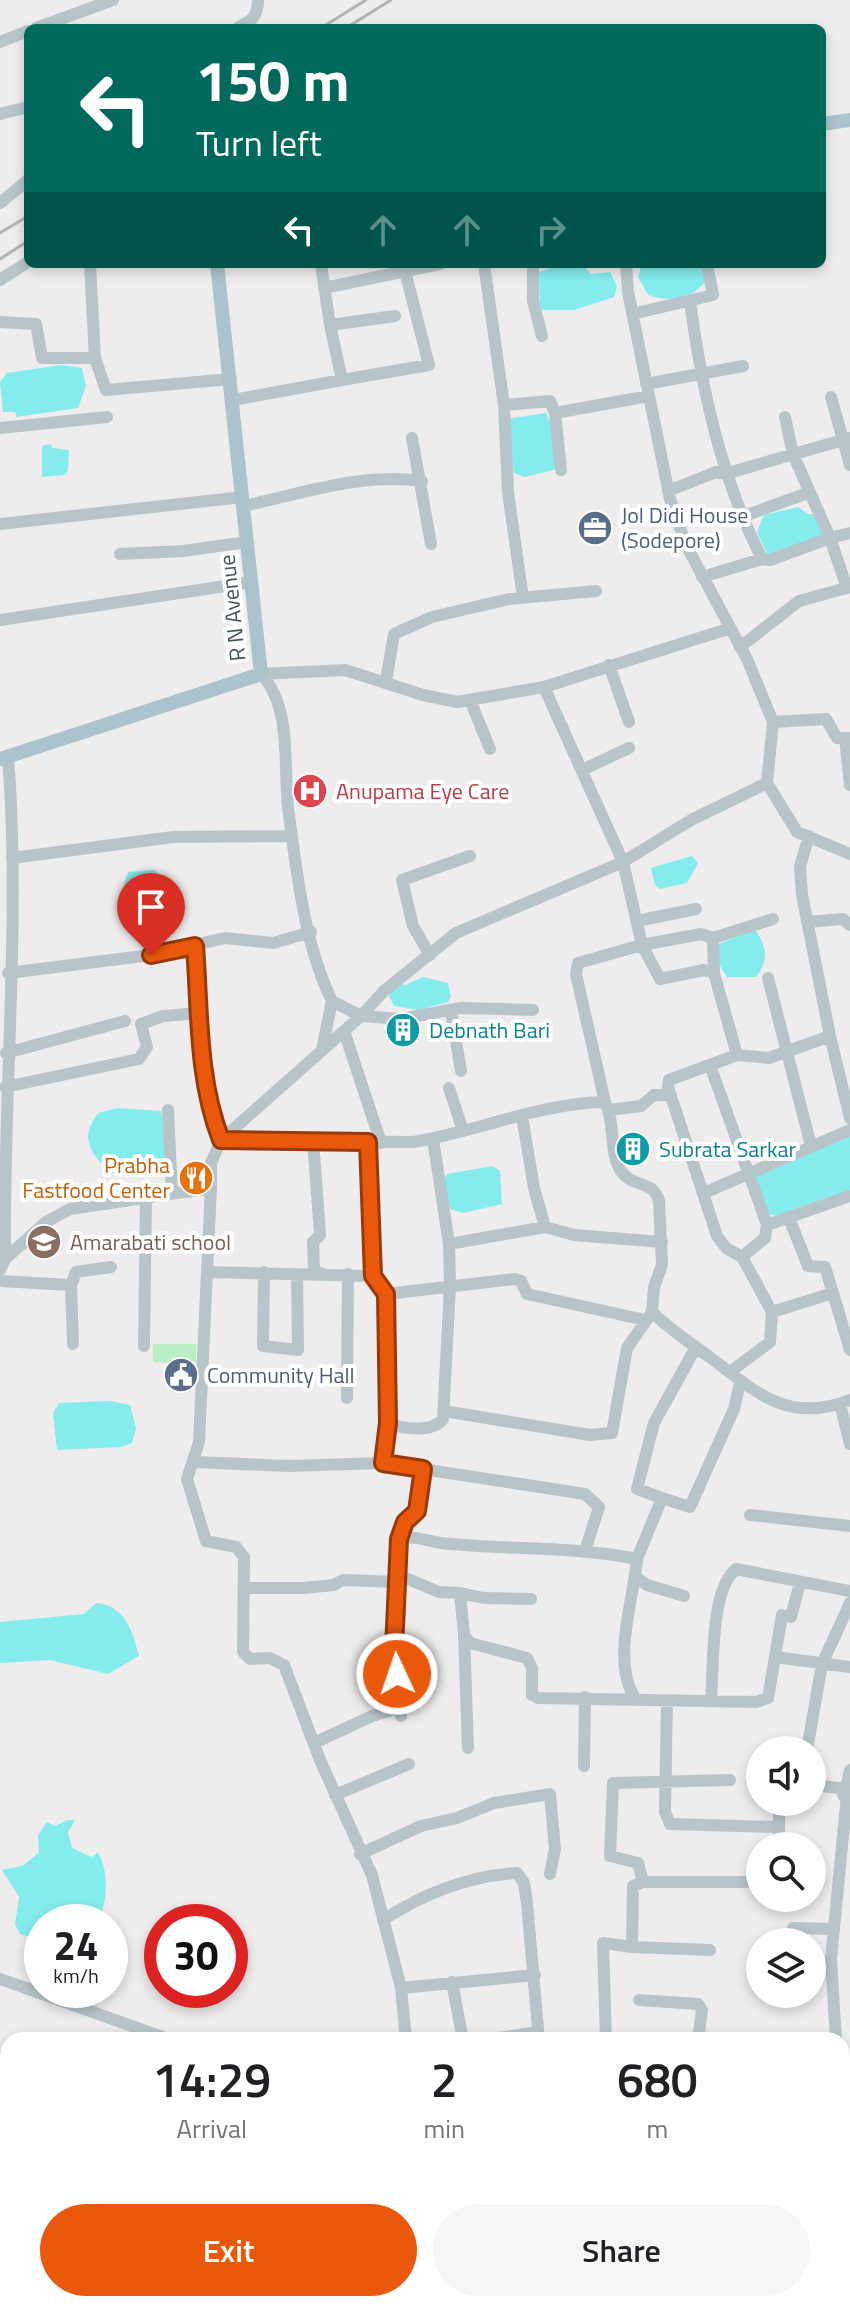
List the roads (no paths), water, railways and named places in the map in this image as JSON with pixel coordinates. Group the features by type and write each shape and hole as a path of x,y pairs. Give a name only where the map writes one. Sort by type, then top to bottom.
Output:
{"main road":[{"path":"826,123 850,120"},
{"name":"R N Avenue","path":"4,758 261,674 217,268"}],"street":[{"path":"47,24 113,0"},
{"path":"245,24 258,11 258,0"},
{"path":"0,42 24,33"},
{"path":"0,114 24,108"},
{"path":"0,203 24,183"},
{"path":"0,280 24,265"},
{"path":"90,268 95,358 106,390 231,379"},
{"path":"322,268 342,380"},
{"path":"324,288 420,268"},
{"path":"485,268 504,405 508,492 523,598"},
{"path":"533,268 533,301 542,336"},
{"path":"626,268 632,314 668,491 683,537 740,647 773,722 767,783 797,832 850,854"},
{"path":"632,314 713,295 708,268"},
{"path":"233,400 429,365 405,271"},
{"path":"690,301 700,373 725,474 741,517 762,559"},
{"path":"330,325 395,316"},
{"path":"0,322 36,324 42,358 95,358"},
{"path":"555,413 648,390 700,373 743,366"},
{"path":"831,397 847,439 850,465"},
{"path":"504,405 550,401 555,413 561,470"},
{"path":"0,428 107,417"},
{"path":"740,647 799,601 849,588 793,454 785,417"},
{"path":"412,438 431,544"},
{"path":"668,491 716,472 725,474 847,439"},
{"path":"0,524 243,502 393,477 422,481"},
{"path":"741,517 808,493"},
{"path":"702,577 762,559 770,560 850,533"},
{"path":"650,545 683,537"},
{"path":"120,554 247,542"},
{"path":"0,620 252,582"},
{"path":"386,681 394,634 432,617 523,598 596,591"},
{"path":"261,674 345,670 423,695 470,700 544,687 728,629"},
{"path":"609,665 629,722"},
{"path":"261,674 277,690 292,836 311,932 332,1001 322,1050"},
{"path":"544,687 623,862 642,945 660,979 704,970 714,973"},
{"path":"470,700 490,749"},
{"path":"773,722 819,718 829,723 837,738 847,738 850,785"},
{"path":"582,770 629,748"},
{"path":"2,1265 12,858 4,758"},
{"path":"405,2032 401,1988 372,1875 335,1795 284,1665 270,1658 250,1659 243,1652 241,1551 209,1544 187,1479 195,1462 202,1408 211,1163 221,1140 361,1016 384,991 456,933 623,862 691,820 767,783"},
{"path":"12,858 173,837 292,836"},
{"path":"809,836 800,866 807,922 830,1036 843,1062 850,1118"},
{"path":"430,955 413,926 402,880 470,856"},
{"path":"637,921 696,909"},
{"path":"444,1411 590,1435 612,1433 620,1371 627,1348 648,1316 662,1265 662,1242 657,1192 650,1186 633,1182 621,1171 576,974 578,963 642,945 701,934 713,938 773,919"},
{"path":"807,922 843,919 850,925"},
{"path":"8,973 46,971 195,946 225,938 273,943 311,932"},
{"path":"713,938 714,973 737,1055"},
{"path":"195,946 207,1103 221,1140"},
{"path":"768,978 811,1146"},
{"path":"332,1001 361,1016 401,1019 451,1011 533,1010"},
{"path":"451,1011 461,1071"},
{"path":"5,1087 139,1059 147,1047 141,1024 163,1016 200,1013"},
{"path":"6,1053 125,1021"},
{"path":"344,1031 375,1142 373,1276 386,1294 388,1423 383,1463"},
{"path":"730,1372 770,1342 772,1312 742,1257 726,1248 717,1236 671,1095 669,1080 737,1055 762,1059 830,1036"},
{"path":"710,1065 767,1225 765,1238 742,1257"},
{"path":"449,1088 463,1131"},
{"path":"221,1140 375,1142 433,1139 522,1116 607,1106 641,1106 654,1095 671,1095"},
{"path":"168,1110 172,1193"},
{"path":"522,1116 534,1188 545,1227"},
{"path":"704,1193 850,1130"},
{"path":"313,1139 320,1235 313,1242 314,1270 323,1274"},
{"path":"388,1423 436,1426 443,1419 450,1287 449,1244 433,1139"},
{"path":"2,1265 46,1222 70,1209 211,1188"},
{"path":"767,1225 850,1196"},
{"path":"144,1346 146,1197"},
{"path":"789,1218 808,1266 825,1267 850,1350"},
{"path":"449,1244 545,1227 574,1235 662,1242"},
{"path":"73,1344 71,1285 76,1272 111,1267"},
{"path":"207,1272 373,1276"},
{"path":"264,1272 263,1346 298,1350 297,1275"},
{"path":"347,1398 348,1274"},
{"path":"386,1294 515,1279 521,1281 527,1294 648,1316 772,1403 808,1409 845,1402 850,1444"},
{"path":"0,1281 71,1285"},
{"path":"772,1312 833,1293"},
{"path":"696,1347 654,1423 637,1489 690,1507 734,1409 740,1383"},
{"path":"195,1462 288,1466 383,1463 585,1494 599,1507 585,1551"},
{"path":"314,1743 372,1716 401,1712 394,1649 399,1539 405,1522 417,1511 423,1469"},
{"path":"635,1698 625,1675 626,1608 636,1577 637,1559 662,1498"},
{"path":"750,1515 850,1526"},
{"path":"399,1539 408,1536 441,1543 585,1551 637,1559"},
{"path":"711,1699 720,1594 727,1576 736,1569 850,1591"},
{"path":"636,1577 647,1585 684,1596"},
{"path":"244,1588 303,1588 334,1585 343,1580 397,1582 408,1579 439,1592 484,1598 531,1599"},
{"path":"464,1635 470,1643 527,1658 532,1668 532,1695 756,1702 768,1698 782,1615 791,1617 800,1583"},
{"path":"460,1593 468,1748"},
{"path":"809,1736 822,1664 845,1624 850,1603"},
{"path":"775,1657 850,1667"},
{"path":"584,1766 585,1697"},
{"path":"667,1700 665,1812 670,1824 777,1827"},
{"path":"335,1795 409,1764"},
{"path":"844,1796 850,1770"},
{"path":"643,1882 638,1863 610,1856 610,1789 617,1780 730,1780"},
{"path":"826,1786 840,1788 844,1796 847,1795 846,1836 830,1987 835,2032"},
{"path":"360,1854 421,1826 457,1818 494,1803 550,1794 555,1849 550,1874"},
{"path":"778,1816 778,1832"},
{"path":"383,1920 406,1904 478,1877 517,1873 524,1883 535,1975 538,2032"},
{"path":"632,1947 631,1891 636,1883 746,1882"},
{"path":"826,1929 834,1929"},
{"path":"606,2032 603,1943 710,1950"},
{"path":"401,1988 535,1975"},
{"path":"0,1979 149,2032"},
{"path":"452,1982 461,2032"},
{"path":"639,2000 698,2004 702,2010 699,2032"}],"water":[{"path":"550,268 586,268 590,274 610,272 617,286 614,297 574,310 540,310 539,272"},
{"path":"641,268 705,268 707,279 695,291 673,299 648,295 638,277"},
{"path":"61,365 82,368 86,386 78,408 17,417 15,412 3,412 0,382 7,373"},
{"path":"546,413 560,443 558,469 525,477 514,473 506,419"},
{"path":"51,444 52,448 69,450 68,471 64,475 42,477 42,446"},
{"path":"798,507 808,514 818,514 828,537 768,556 757,532 764,515"},
{"path":"692,856 698,863 687,883 660,889 655,885 651,868"},
{"path":"155,870 174,894 169,910 151,918 136,918 126,907 123,897 128,872"},
{"path":"755,929 765,953 760,971 756,977 727,977 715,958 717,945"},
{"path":"423,977 448,983 451,997 448,1002 418,1010 394,1006 389,996 397,983 406,985"},
{"path":"118,1108 161,1111 168,1155 161,1170 112,1173 93,1153 88,1138 92,1122 98,1113"},
{"path":"850,1136 850,1190 776,1216 767,1214 755,1177"},
{"path":"493,1166 500,1171 502,1204 463,1213 450,1209 444,1180 447,1174"},
{"path":"110,1401 130,1405 136,1429 132,1443 122,1447 57,1450 53,1413 59,1403"},
{"path":"96,1603 121,1614 134,1638 139,1656 108,1674 50,1660 0,1663 0,1622 84,1614"},
{"path":"75,1820 68,1832 72,1848 91,1857 98,1853 104,1868 103,1904 24,1904 24,1935 20,1934 15,1924 19,1897 2,1870 22,1866 39,1853 38,1835 47,1822 55,1826"}],"railway":[{"path":"327,24 366,0"},
{"path":"352,24 391,0"},
{"path":"0,233 24,218"},
{"path":"0,259 24,244"}],"place":[{"name":"Jol Didi House (Sodepore)","path":"595,528"},
{"name":"Anupama Eye Care","path":"310,791"},
{"name":"Debnath Bari","path":"403,1030"},
{"name":"Subrata Sarkar","path":"633,1149"},
{"name":"Prabha Fastfood Center","path":"196,1178"},
{"name":"Amarabati school","path":"44,1242"},
{"name":"Community Hall","path":"181,1375"}]}
